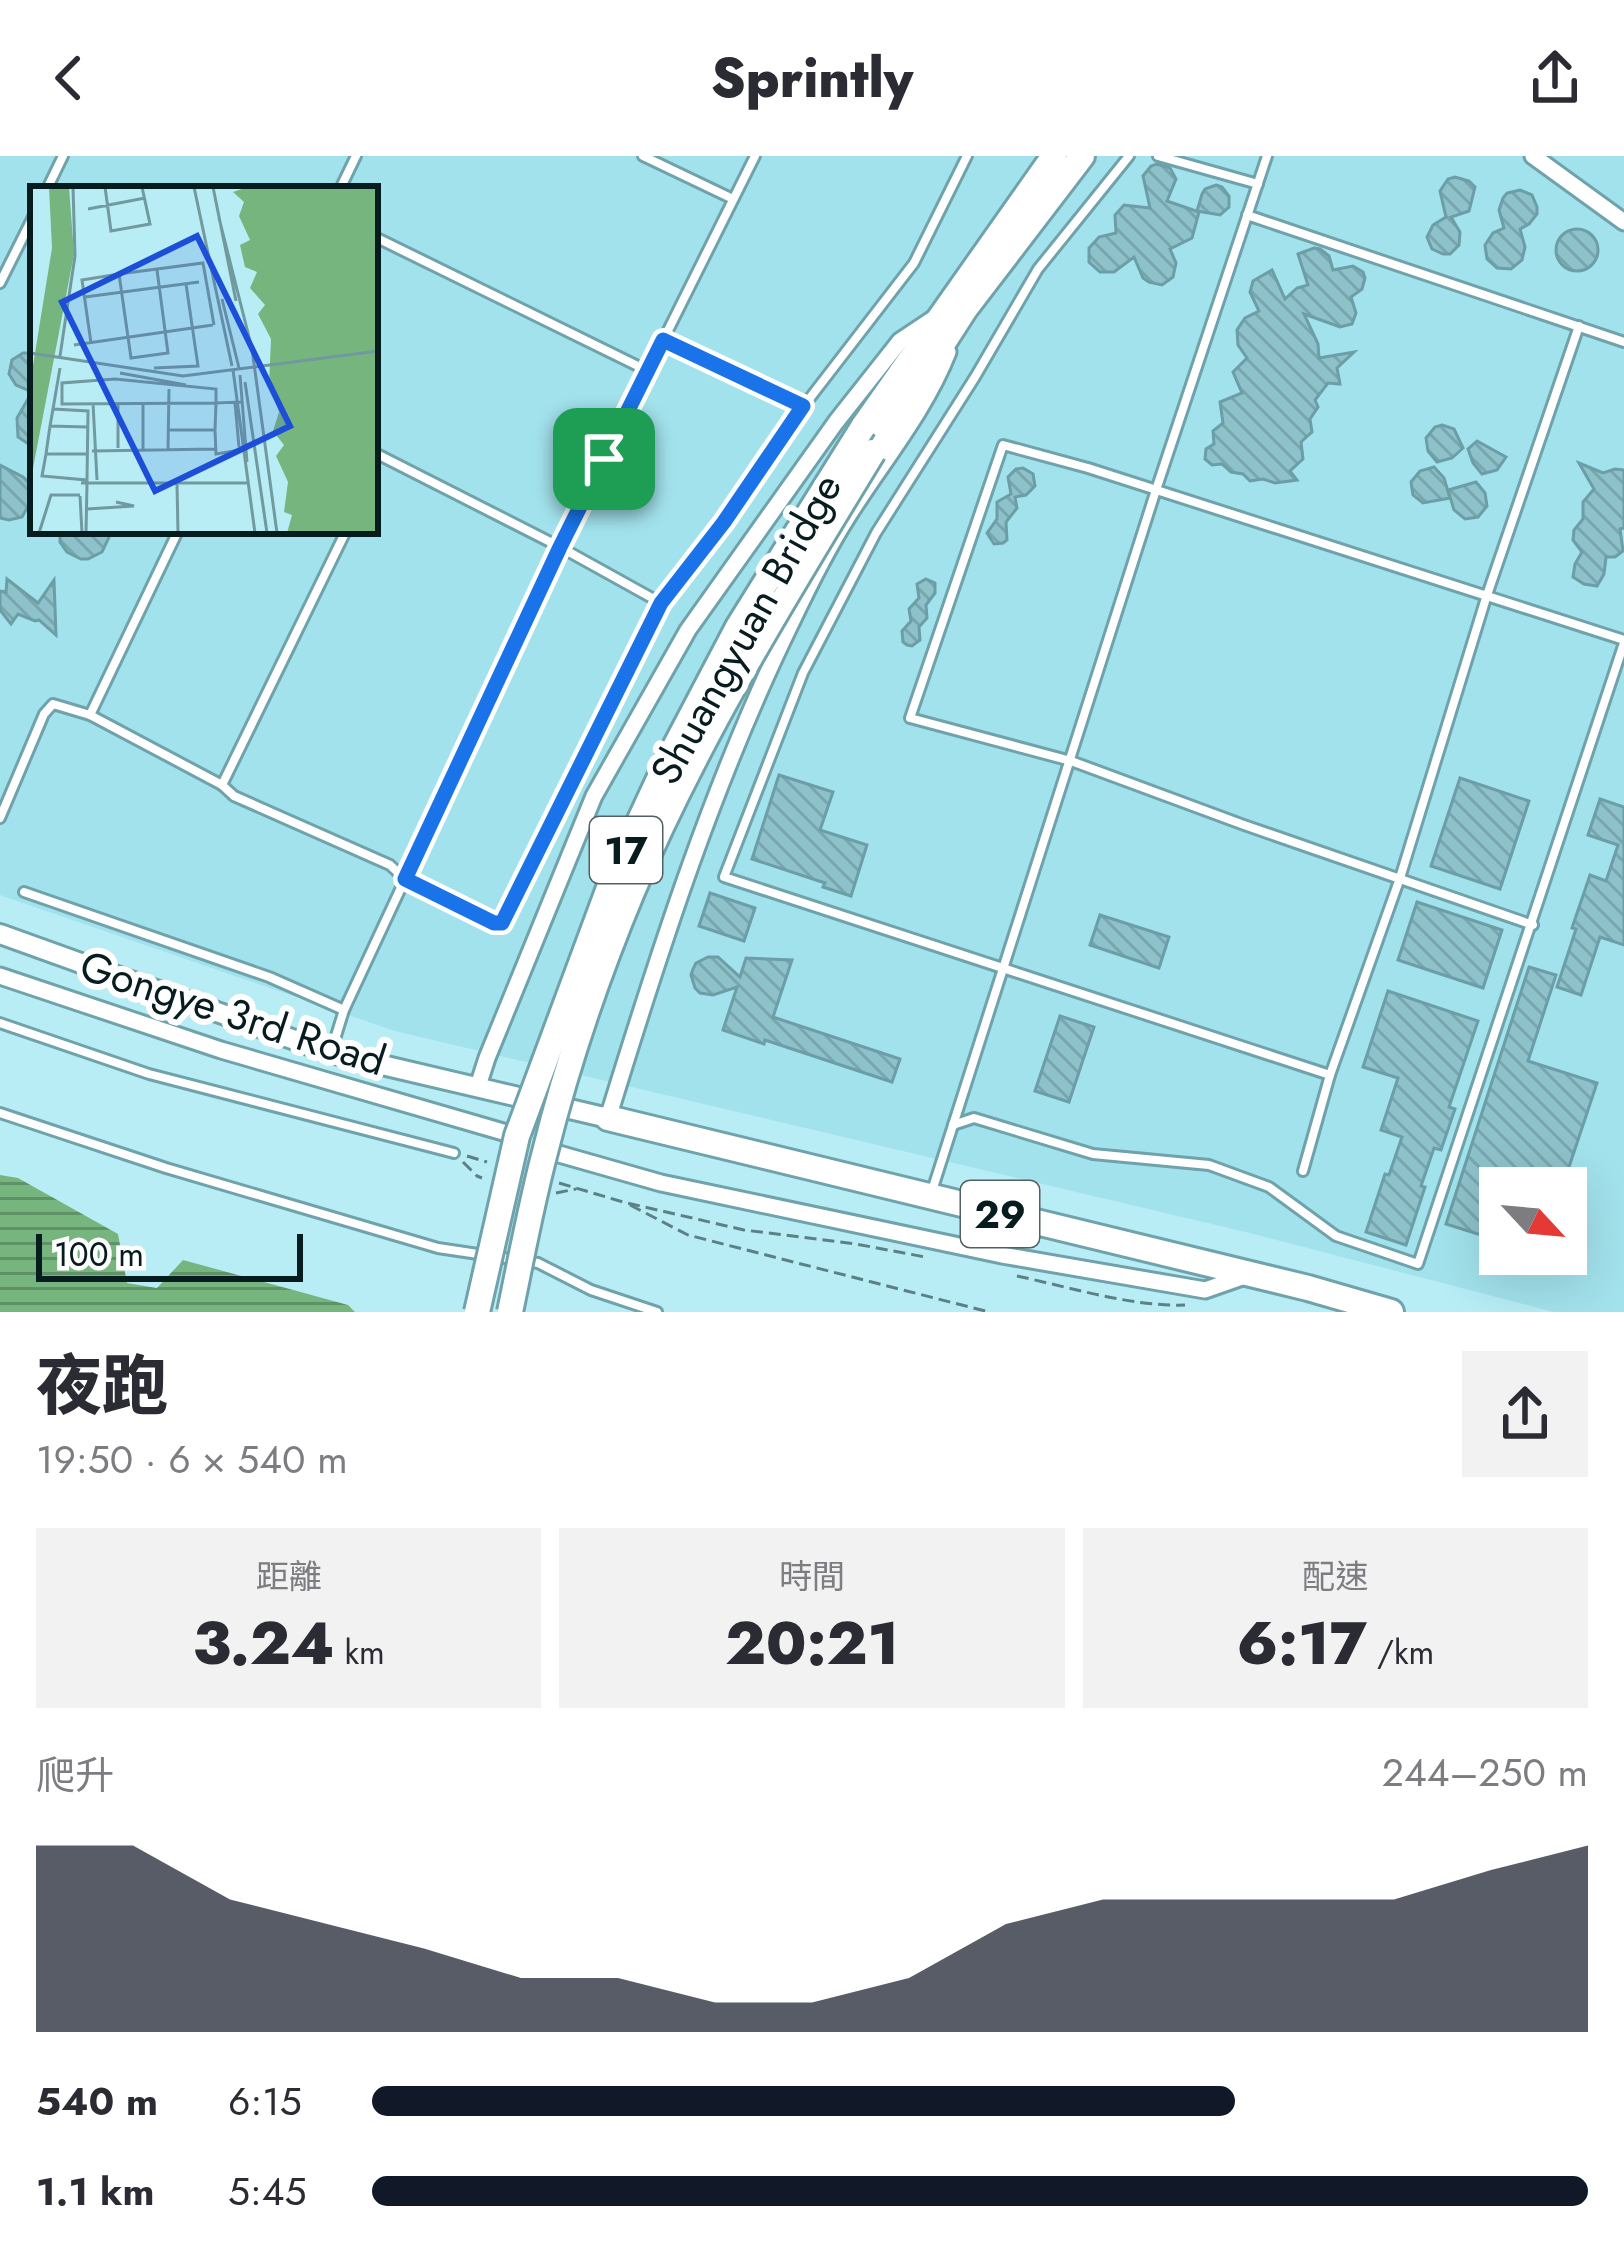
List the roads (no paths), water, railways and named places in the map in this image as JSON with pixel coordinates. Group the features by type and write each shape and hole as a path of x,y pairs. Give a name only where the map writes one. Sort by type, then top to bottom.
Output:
{"main road":[{"name":"17","path":"952,311 1054,156"},
{"name":"17","path":"952,311 1082,156"},
{"name":"Shuangyuan Bridge","path":"477,1312 517,1136 611,880 737,627 862,427 952,311"},
{"name":"Shuangyuan Bridge","path":"509,1312 545,1150 584,1020 632,892 715,720 952,311"},
{"name":"29","path":"608,1118 1391,1312"}],"street":[{"path":"1533,156 1624,222"},
{"path":"478,1086 594,796 688,630 901,341 952,311"},
{"path":"608,1118 670,919 739,739 792,621 846,519 937,380 952,311"},
{"name":"Gongye 3rd Road","path":"0,934 331,1053 608,1118"},
{"path":"0,976 221,1050 517,1136"},
{"path":"545,1150 662,1183 1002,1256 1205,1290 1249,1274"}],"lane":[{"path":"48,186 63,156"},
{"path":"341,186 356,156"},
{"path":"643,156 733,199"},
{"path":"331,1053 344,1010 560,547 755,156"},
{"path":"0,818 44,714 53,704 90,715 222,785 234,796 390,865 405,879 502,923 661,603 724,522 803,406 914,263 967,156"},
{"path":"1129,156 1038,269 876,533 803,673 724,877 1330,1075"},
{"path":"1158,156 1258,184"},
{"path":"930,1197 1267,156"},
{"path":"1247,215 1624,341"},
{"path":"0,283 30,223"},
{"path":"378,238 648,371"},
{"path":"1304,1171 1330,1075 1400,878 1486,598 1579,326"},
{"path":"663,340 803,406"},
{"path":"953,1125 974,1118 1093,1154 1209,1165 1269,1187 1336,1237 1418,1264 1533,925 1624,642 1003,445 910,718 1071,761 1533,925"},
{"path":"379,454 661,603"},
{"path":"90,715 177,534"},
{"path":"222,785 345,534"},
{"path":"24,892 269,977 344,1010"},
{"path":"0,1023 149,1074 454,1153"},
{"path":"0,1113 166,1168 438,1248 538,1263 591,1290 657,1312"}]}
